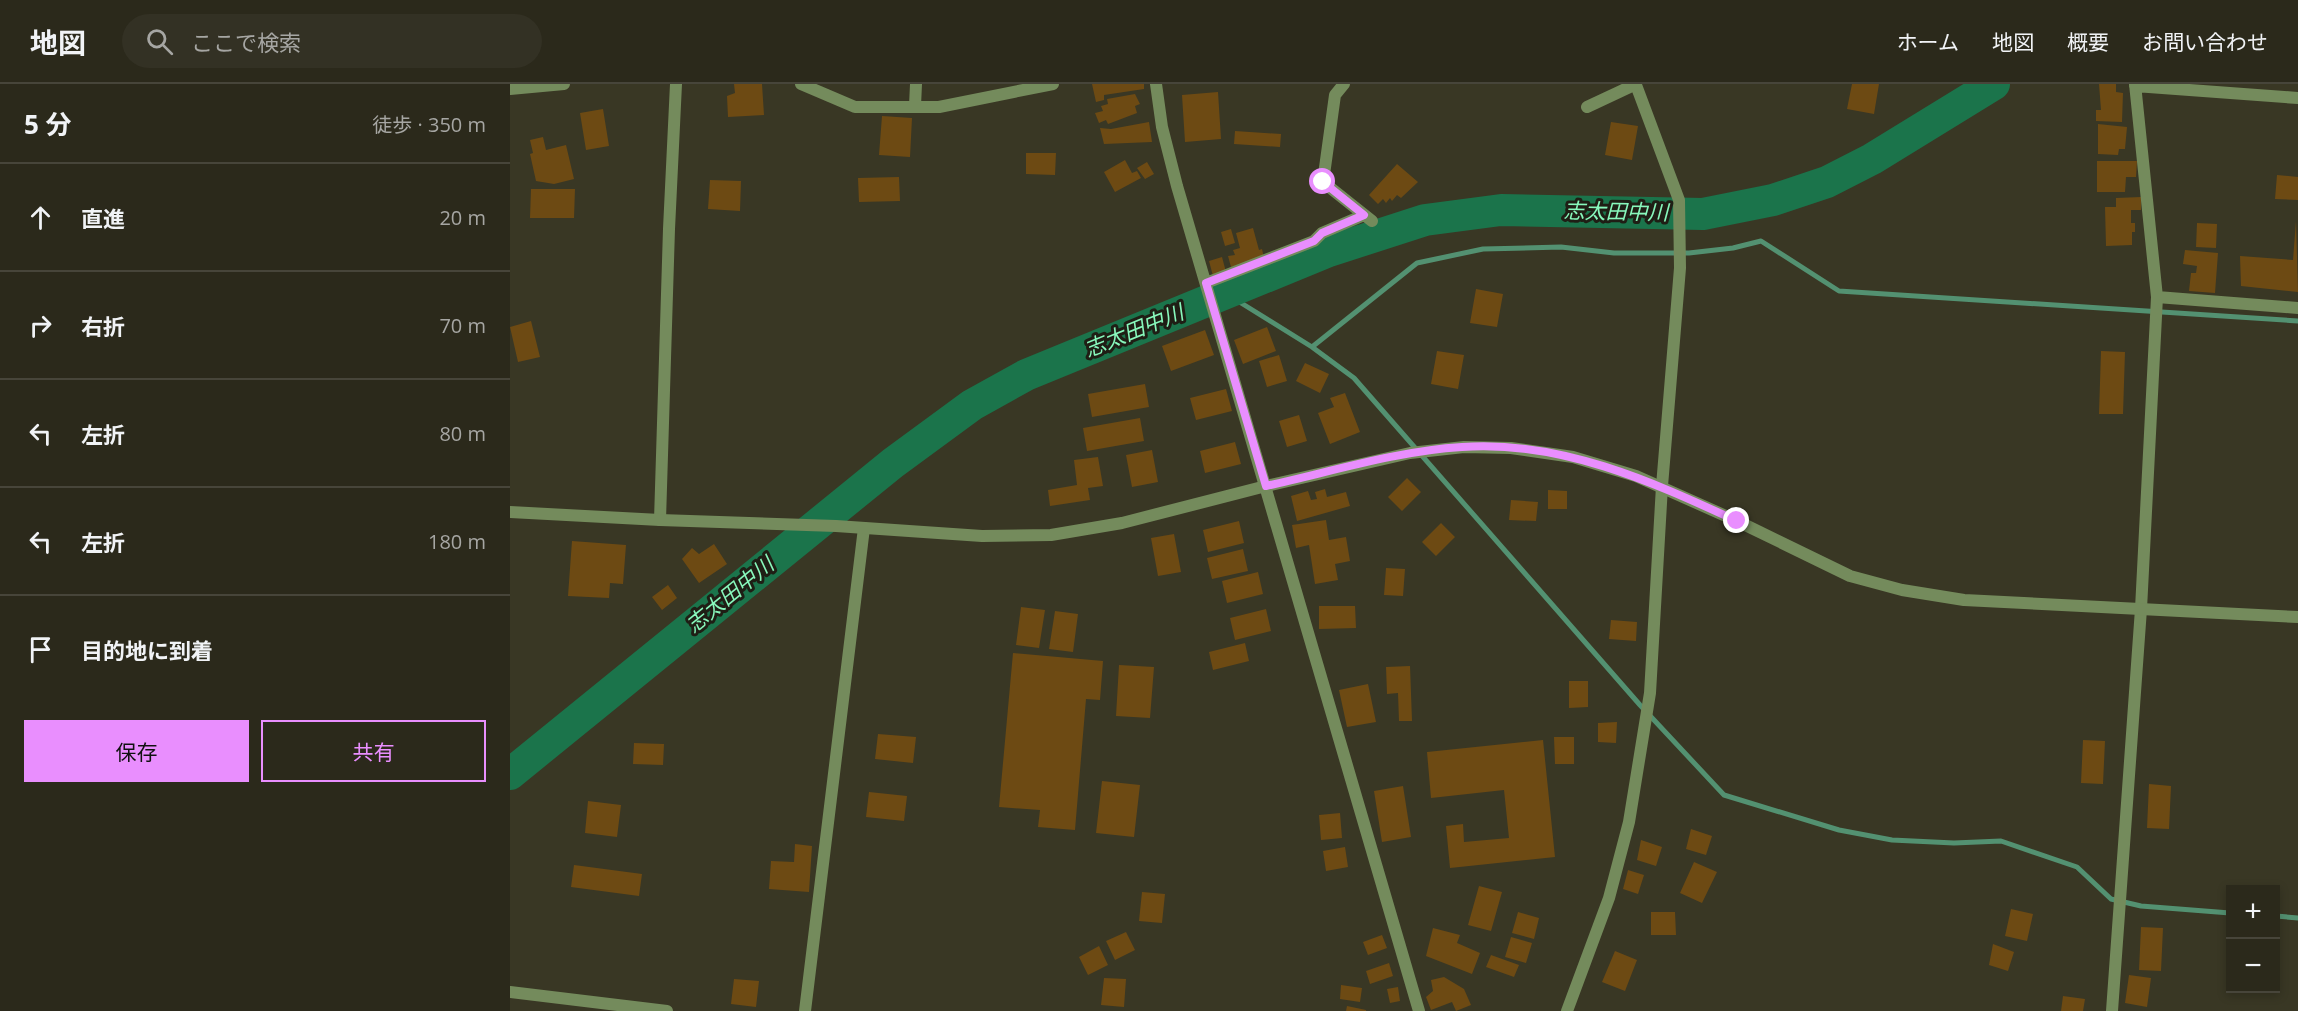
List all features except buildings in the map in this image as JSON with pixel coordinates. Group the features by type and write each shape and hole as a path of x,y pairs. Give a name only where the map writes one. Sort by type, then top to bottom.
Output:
{"street":[{"path":"510,89 564,84"},
{"path":"660,520 676,84"},
{"path":"801,84 855,107 939,106 1053,84"},
{"path":"915,106 916,84"},
{"path":"1155,84 1162,127 1207,286 1419,1011"},
{"path":"1207,286 1314,241 1322,233 1368,218 1323,182 1335,95 1344,84"},
{"path":"1567,1011 1609,898 1629,822 1650,693 1662,486 1680,260 1679,200 1636,84 1587,107"},
{"path":"2112,1011 2142,609 2157,297 2135,85 2298,98"},
{"path":"2157,297 2298,308"},
{"path":"510,512 836,526 982,536 1051,535 1122,524 1266,486 1410,453 1464,447 1512,448 1573,457 1662,486 1850,576 1902,590 1964,600 2298,617"},
{"path":"805,1011 864,528"},
{"path":"510,992 666,1011"}],"waterway":[{"name":"志太田中川","path":"510,774 893,463 972,405 1026,375 1329,251 1425,220 1501,210 1703,214 1773,200 1827,182 1872,159 1994,84"},
{"path":"1312,347 1417,263 1483,249 1561,247 1614,253 1689,253 1733,248 1761,241 1839,291 2298,321"},
{"path":"1225,293 1312,347 1354,378 1640,705 1724,795 1839,830 1892,840 1954,843 2001,841 2077,867 2111,899 2141,906 2226,913"},
{"path":"2280,916 2298,918"}],"route":[{"path":"1323,182 1364,215 1322,233 1314,241 1206,283 1266,486 1410,453 1464,447 1512,448 1573,457 1636,476 1737,521"}]}
